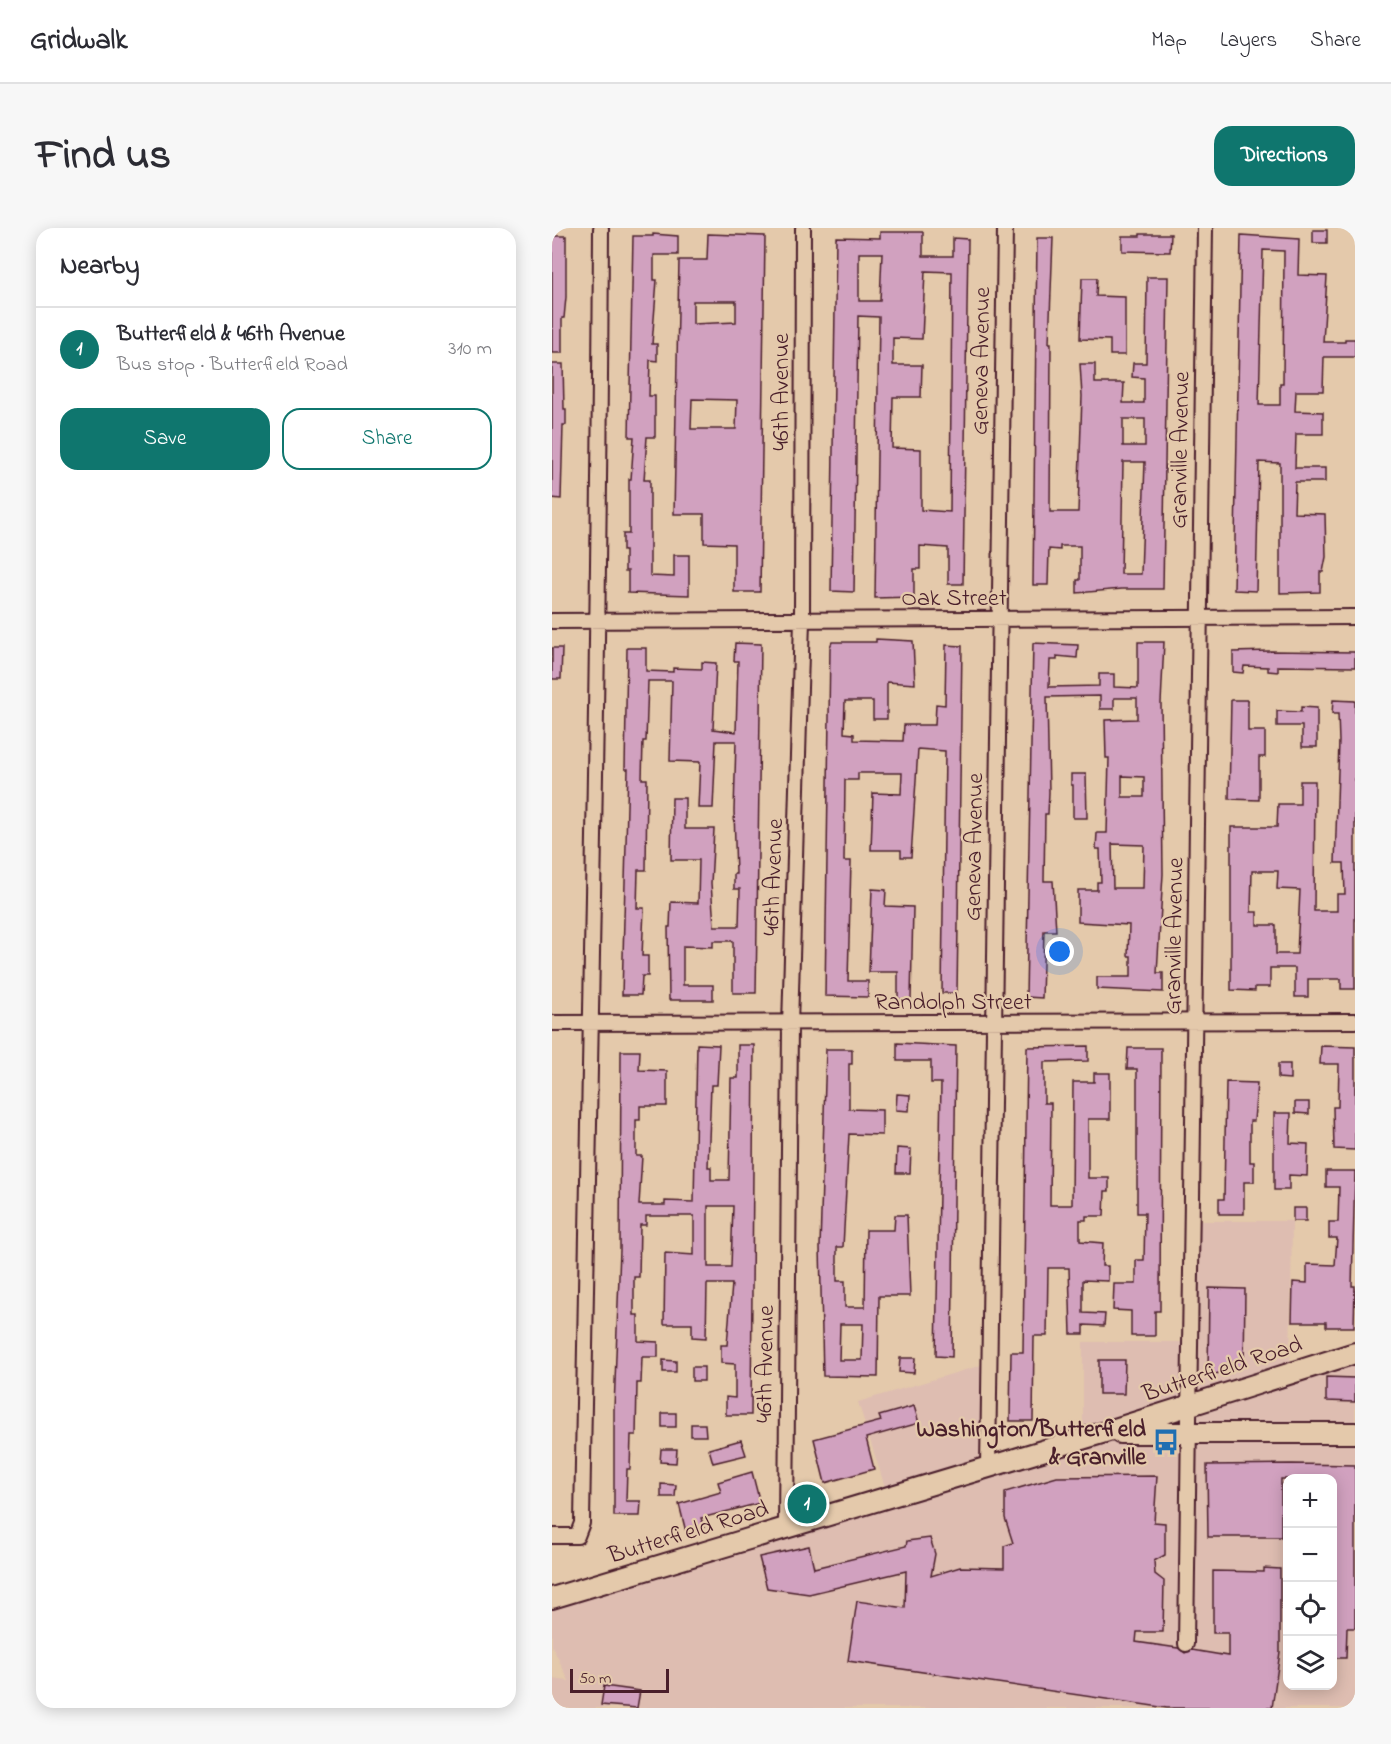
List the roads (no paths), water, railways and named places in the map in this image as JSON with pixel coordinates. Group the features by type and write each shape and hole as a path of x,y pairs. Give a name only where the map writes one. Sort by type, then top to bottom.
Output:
{"main road":[{"name":"Butterfield Road","path":"552,1598 1102,1433 1355,1353"},
{"path":"1102,1433 1355,1433"}],"street":[{"path":"552,1536 577,1536 581,1531 582,1511 589,1023 599,621 601,228"},
{"name":"46th Avenue","path":"786,1528 790,1025 802,620 803,228"},
{"name":"Geneva Avenue","path":"988,1467 1005,228"},
{"name":"Granville Avenue","path":"1186,1644 1205,228"},
{"name":"Oak Street","path":"552,621 1355,617"},
{"name":"Randolph Street","path":"552,1023 790,1025 1355,1021"}],"place":[{"name":"Washington/Butterfield & Granville","path":"1166,1442"},
{"name":"Butterfield & 46th Avenue","path":"807,1504"}]}
